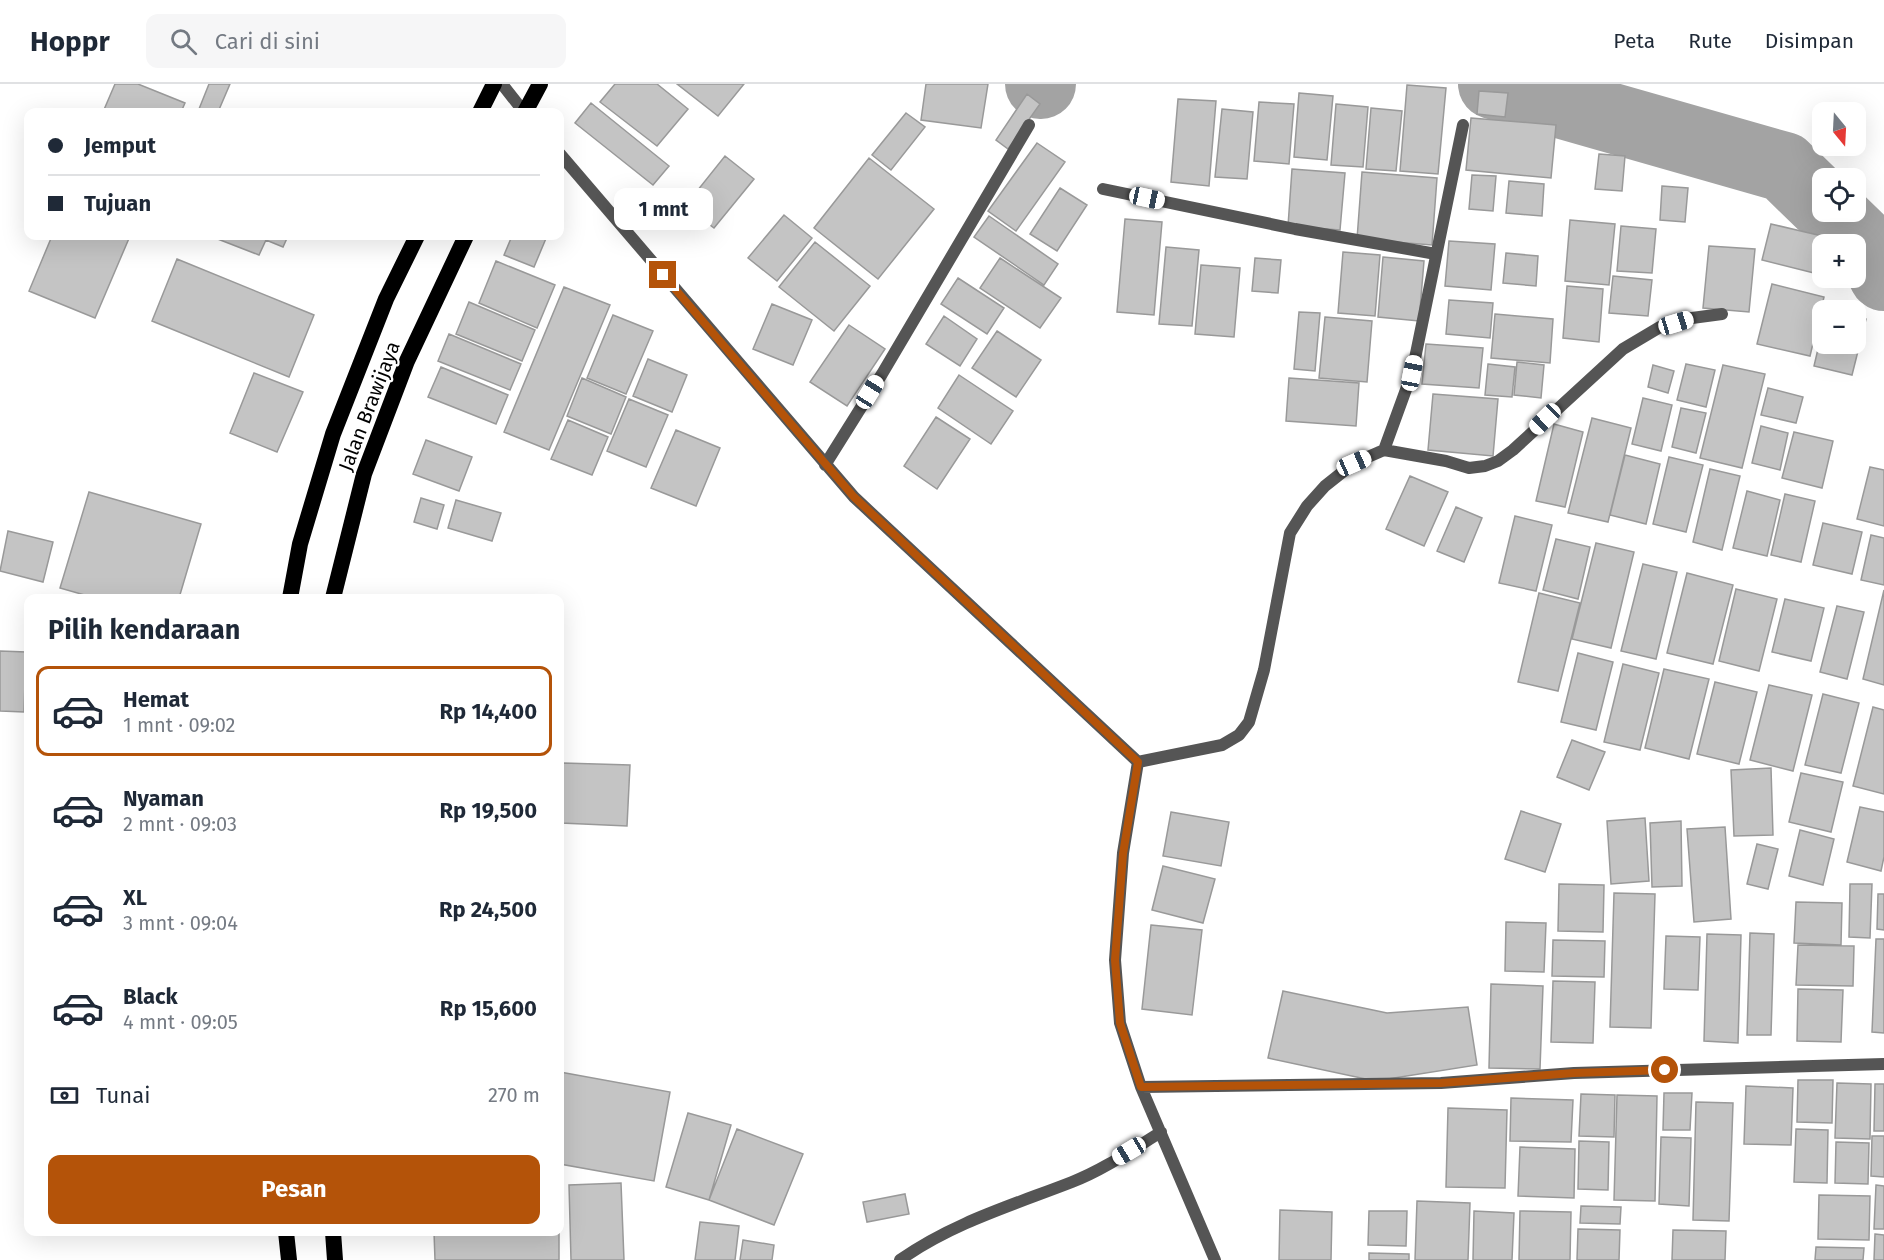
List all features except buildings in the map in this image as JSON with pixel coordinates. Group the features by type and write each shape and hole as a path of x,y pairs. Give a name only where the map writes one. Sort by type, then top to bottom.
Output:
{"highway":[{"path":"482,108 494,84"},
{"path":"527,108 540,84"},
{"name":"Jalan Brawijaya","path":"291,594 300,544 333,434 386,298 415,240"},
{"name":"Jalan Brawijaya","path":"334,594 364,474 407,361 464,240"},
{"path":"286,1236 289,1260"},
{"path":"333,1236 336,1260"}],"street":[{"path":"502,84 522,108"},
{"path":"825,465 882,374 1029,125"},
{"path":"1384,450 1412,373 1463,125"},
{"path":"564,159 854,497 1138,762"},
{"path":"1103,189 1295,230 1436,254"},
{"path":"1138,762 1222,745 1239,735 1249,722 1264,670 1290,533 1307,506 1325,486 1354,463 1384,450 1446,461 1469,468 1485,466 1498,461 1513,450 1623,349 1660,327 1692,318 1722,314"},
{"path":"1138,762 1123,854 1115,960 1120,1023 1141,1087 1215,1260"},
{"path":"1141,1087 1441,1083 1574,1073 1884,1064"},
{"path":"900,1260 920,1246 982,1215 1074,1181 1114,1161 1161,1132"}],"waterway":[{"path":"1493,84 1784,167 1812,194"},
{"path":"1841,222 1871,251 1884,276"}],"route":[{"path":"663,275 854,497 1138,762 1123,854 1115,960 1120,1023 1141,1087 1441,1083 1574,1073 1665,1070"}]}
